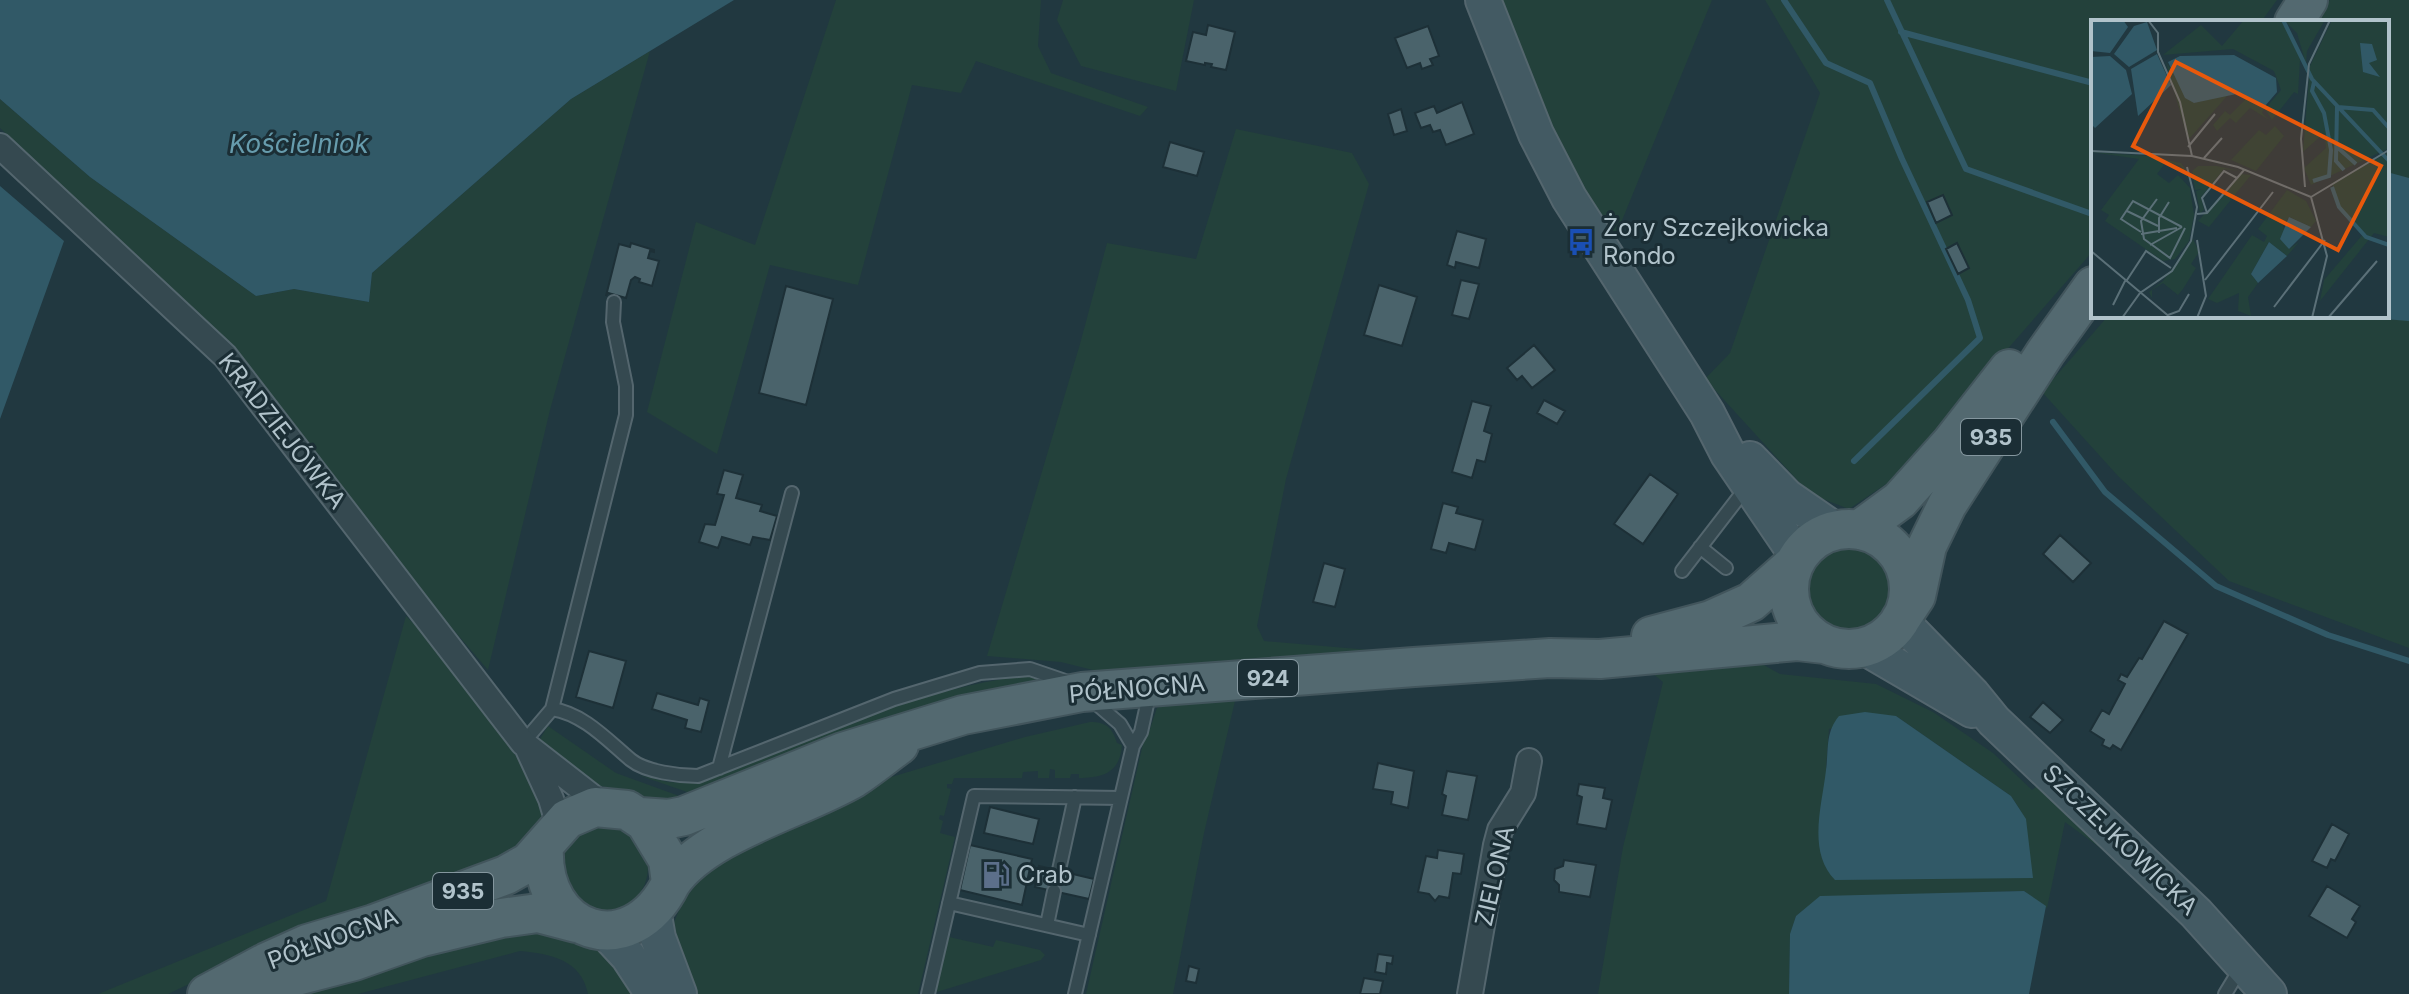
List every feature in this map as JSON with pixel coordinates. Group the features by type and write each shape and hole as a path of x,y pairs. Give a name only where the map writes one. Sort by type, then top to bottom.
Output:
{"main road":[{"path":"1483,0 1536,134 1569,198 1707,413 1728,454 1796,560 1789,587 1793,610 1805,630 1824,644"},
{"path":"2295,20 2308,0"},
{"name":"935","path":"1847,530 1893,506 1921,478 2041,328 2091,277"},
{"name":"935","path":"1900,620 1916,596 1927,546 1947,505 2045,353 2091,289"},
{"path":"1707,413 1787,497 1847,530 1886,541 1904,564 1909,596 1900,620 1888,635 1864,647"},
{"name":"924","path":"1796,560 1816,539 1847,530"},
{"name":"PÓŁNOCNA","path":"1550,658 1711,620 1751,602 1796,560"},
{"name":"SZCZEJKOWICKA","path":"1900,620 1994,721 2196,913 2269,994"},
{"name":"PÓŁNOCNA","path":"622,811 663,819 684,816 843,752 963,715 1082,692 1550,658 1600,659 1797,641 1824,644"},
{"name":"924","path":"1824,644 1844,649 1864,647"},
{"name":"SZCZEJKOWICKA","path":"1864,647 1994,721"},
{"name":"PÓŁNOCNA","path":"662,896 682,869 706,850 854,778 921,729"},
{"path":"622,811 664,851 671,871 662,896 658,938 679,994"},
{"name":"924","path":"552,836 577,813 622,811"},
{"path":"552,836 545,870 565,914 590,926 628,956 653,994"},
{"name":"PÓŁNOCNA","path":"207,994 307,944 374,924 506,875 529,862 552,836"},
{"name":"924","path":"590,926 630,926 662,896"},
{"name":"PÓŁNOCNA","path":"222,994 354,961 422,937 501,918 538,913 590,926"}],"street":[{"name":"KRADZIEJÓWKA","path":"0,146 225,356 526,746 622,811"},
{"name":"KRADZIEJÓWKA","path":"526,746 552,836"},
{"name":"ZIELONA","path":"1470,994 1496,845 1500,830 1523,793 1529,761"}],"lane":[{"path":"526,746 552,709 626,415 626,386 613,322 614,302"},
{"path":"1682,571 1748,485"},
{"path":"719,768 792,493"},
{"path":"1700,547 1726,568"},
{"path":"552,709 567,711 590,726 633,762 674,776 698,776 894,699 980,673 1030,669 1071,683 1120,724 1133,746"},
{"path":"1075,994 1133,746 1141,732 1151,685"},
{"path":"928,994 974,796 1121,798"},
{"path":"1059,870 1075,797"},
{"path":"1047,925 1054,891"},
{"path":"949,903 1089,935"},
{"path":"2225,994 2243,963"}],"green space":[{"path":"836,0 1041,0 1038,46 1051,73 1148,107 1140,116 976,61 961,93 912,85 858,285 770,265 717,454 647,412 696,222 755,245"},
{"path":"1063,0 1194,0 1176,91 1081,66 1057,20"},
{"path":"1501,0 1712,0 1614,240 1552,136"},
{"path":"1765,0 2277,0 2262,20 2091,20 2091,253 1895,478 1849,509 1810,494 1705,379 1730,353 1820,93"},
{"path":"2330,0 2409,0 2409,648 2229,581 2118,476 2042,392 2106,318 2389,318 2389,20 2317,20"},
{"path":"650,51 550,410 488,670 121,243 0,128 0,99 90,177 256,296 294,289 369,302 372,273 571,99"},
{"path":"1236,129 1352,153 1369,184 1286,479 1257,626 1264,641 1370,650 1365,660 1101,672 1061,662 987,656 1107,243 1196,259"},
{"path":"1841,547 1857,547 1880,559 1889,573 1892,590 1889,607 1880,621 1857,633 1841,633 1825,626 1813,614 1806,598 1806,582 1813,566 1825,554"},
{"path":"406,616 427,637 520,761 543,813 532,834 499,861 292,935 168,994 98,994 326,901"},
{"path":"1762,664 1780,674 1876,684 1933,712 1993,753 2032,790 2045,780 2110,855 2065,822 2047,908 2024,891 1820,897 1796,916 1790,935 1789,994 1598,994 1623,847 1663,682 1651,672","holes":["1896,716 2011,796 2022,813 1826,768 1829,729"]},
{"path":"1033,675 1050,680 693,794 638,775 669,782 697,783 904,704 989,681"},
{"path":"1235,701 1204,833 1173,994 1086,994 1145,735 1149,732 1157,708"},
{"path":"1090,722 1108,726 1117,743 1122,745 1118,762 1103,775 1079,778 1079,774 1071,774 1070,778 1055,778 1055,770 1050,769 1049,778 1038,778 1038,771 1023,772 1022,778 954,778 952,784 947,784 947,788 951,789 944,816 940,815 939,819 943,821 940,833 955,837 918,994 693,994 672,930 689,894 715,865 883,776 888,778 1025,737"},
{"path":"548,726 616,773 693,801 653,801 592,784 538,742"},
{"path":"605,825 621,829 635,838 644,852 648,868 644,884 635,898 621,907 605,911 589,907 575,898 566,884 562,868 566,852 575,838 589,829"},
{"path":"550,930 576,944 611,949 644,994 588,994 579,973 563,960 520,951 358,994 254,994 491,931"},
{"path":"945,936 993,947 996,940 1040,950 1045,955 1041,960 937,992 934,990"}],"water":[{"name":"Kościelniok","path":"0,0 734,0 571,99 372,273 369,302 294,289 256,296 90,177 0,99"},
{"path":"2389,173 2409,178 2409,321 2371,318 2389,318"},
{"path":"0,186 64,241 0,419"},
{"path":"1865,712 1896,716 2011,796 2026,819 2033,878 1835,880 1821,856 1818,828 1830,735 1839,716"},
{"path":"2024,891 2046,906 2029,994 1789,994 1790,934 1796,916 1820,896"}],"building":[{"path":"1208,25 1235,32 1226,70 1211,67 1212,64 1186,61 1193,32 1206,35"},
{"path":"1428,26 1439,56 1430,59 1433,65 1422,69 1420,63 1407,68 1395,38"},
{"path":"1462,102 1474,134 1446,145 1440,130 1433,132 1430,125 1421,128 1415,113 1434,106 1437,113"},
{"path":"1401,109 1407,131 1394,135 1388,114"},
{"path":"1170,142 1204,152 1197,176 1163,167"},
{"path":"1943,195 1952,215 1936,223 1927,202"},
{"path":"1457,231 1486,239 1479,268 1456,262 1455,268 1447,265"},
{"path":"631,243 654,250 650,251 648,258 659,261 652,286 639,282 640,279 635,277 631,280 626,298 608,293 606,296 619,244 630,247"},
{"path":"1957,243 1969,268 1958,274 1946,249"},
{"path":"1461,280 1479,284 1469,319 1452,315"},
{"path":"1379,285 1417,297 1402,346 1364,335"},
{"path":"786,286 833,299 806,405 759,393"},
{"path":"1534,345 1555,370 1532,388 1522,376 1517,380 1507,368"},
{"path":"1544,400 1565,411 1557,424 1537,413"},
{"path":"1472,401 1491,406 1484,431 1492,434 1485,462 1477,460 1472,478 1452,472"},
{"path":"724,470 743,475 736,498 762,505 760,511 777,516 770,540 753,537 750,545 722,537 718,548 699,542 705,524 715,525 724,495 717,494"},
{"path":"1650,474 1678,494 1643,544 1614,524"},
{"path":"1443,503 1458,507 1456,513 1483,520 1475,550 1449,543 1446,553 1431,549"},
{"path":"2060,535 2091,563 2073,582 2043,554"},
{"path":"1324,563 1345,569 1335,607 1313,602"},
{"path":"2164,621 2188,634 2121,750 2113,745 2110,749 2102,745 2104,740 2090,731 2102,710 2109,714 2125,684 2118,680 2121,674 2127,677 2139,658 2142,659"},
{"path":"589,651 626,661 613,708 576,697"},
{"path":"657,693 698,705 700,698 709,701 701,732 685,728 687,720 652,709"},
{"path":"2043,702 2063,720 2050,733 2030,717"},
{"path":"1378,763 1414,771 1408,808 1391,804 1393,792 1373,789"},
{"path":"1447,771 1477,776 1468,820 1442,815"},
{"path":"1579,784 1605,788 1603,798 1612,800 1606,829 1577,824 1582,797 1577,795"},
{"path":"990,807 1039,819 1033,844 984,833"},
{"path":"2332,824 2349,834 2335,861 2331,859 2327,868 2312,861"},
{"name":"Crab","path":"970,845 1032,859 1022,905 960,890"},
{"path":"1438,850 1464,854 1461,874 1453,873 1449,898 1439,896 1435,901 1429,894 1418,892 1426,856 1437,858"},
{"path":"1564,860 1596,865 1590,897 1559,892 1559,885 1554,880 1555,869 1563,866"},
{"path":"1039,866 1094,879 1089,899 1035,887"},
{"path":"2327,886 2360,906 2352,919 2356,922 2347,938 2309,916"},
{"path":"1378,954 1393,956 1392,964 1387,963 1386,974 1375,972"},
{"path":"1189,966 1199,969 1196,983 1186,981"},
{"path":"1364,978 1383,981 1380,994 1360,994"}],"waterway":[{"path":"1784,0 1826,63 1870,83 1968,300 1980,338 1854,461"},
{"path":"1887,0 1966,169 2091,214"},
{"path":"1901,32 2091,82"},
{"path":"2053,422 2105,492 2216,586 2328,635 2409,661"}],"place":[{"name":"Żory Szczejkowicka Rondo","path":"1581,242"},
{"name":"Crab","path":"996,875"}]}
